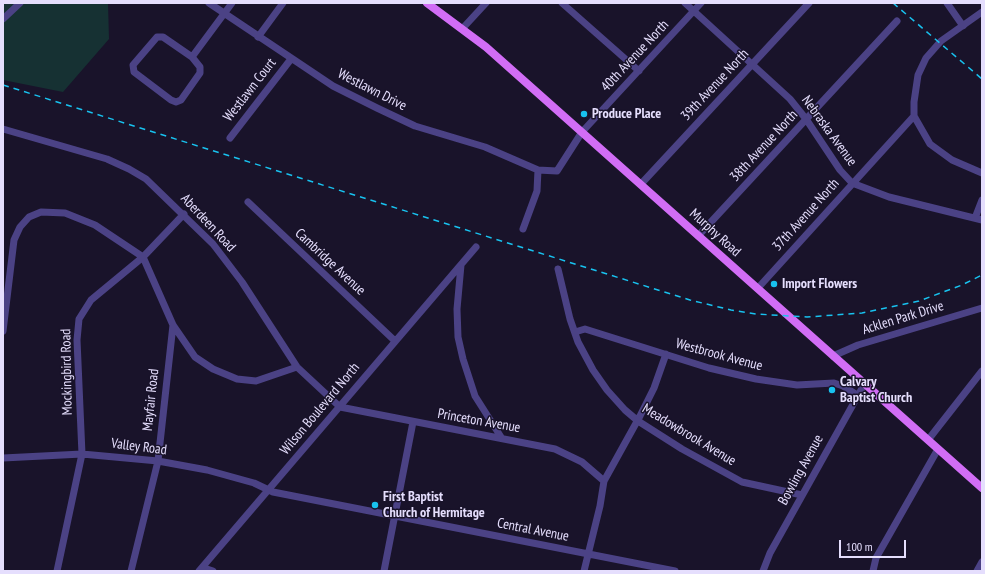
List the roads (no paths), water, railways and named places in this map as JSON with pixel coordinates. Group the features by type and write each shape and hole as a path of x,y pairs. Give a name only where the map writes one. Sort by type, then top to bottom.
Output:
{"main road":[{"name":"Murphy Road","path":"427,3 486,47 982,488"}],"street":[{"path":"3,19 20,3"},
{"name":"Westlawn Drive","path":"209,3 291,59 339,89 415,126 485,147 538,170"},
{"path":"192,57 232,3"},
{"path":"258,37 283,3"},
{"path":"462,29 486,3"},
{"path":"562,3 639,71"},
{"name":"Nebraska Avenue","path":"685,3 780,89 806,119 840,170 852,183 889,197 978,219"},
{"name":"40th Avenue North","path":"538,170 557,171 582,132 702,3"},
{"name":"39th Avenue North","path":"640,184 809,3"},
{"path":"947,3 962,26"},
{"path":"982,12 941,41 926,58 915,87 914,116 926,139 938,151 952,160 982,173"},
{"name":"38th Avenue North","path":"698,236 897,21"},
{"path":"157,37 163,37 192,57 200,67 200,73 181,100 176,102 171,100 134,72 134,66 157,37"},
{"name":"Westlawn Court","path":"230,138 291,59"},
{"name":"37th Avenue North","path":"758,288 914,116"},
{"name":"Aberdeen Road","path":"3,129 107,159 146,179 184,214 213,244 242,282 297,367 340,407"},
{"path":"523,229 537,191 538,170"},
{"path":"978,219 982,200"},
{"name":"Cambridge Avenue","path":"248,202 395,341"},
{"path":"3,331 14,240 20,227 29,217 41,212 65,213 95,225 143,258 173,326 195,357 213,369 237,380 256,381 297,367"},
{"name":"Mockingbird Road","path":"57,571 82,454 77,340 79,319 91,300 143,258 184,214"},
{"name":"Wilson Boulevard North","path":"199,571 476,247"},
{"path":"461,265 458,337 463,360 475,396 501,437"},
{"name":"Meadowbrook Avenue","path":"558,269 575,332 593,370 607,390 638,421 682,449 742,482 802,496"},
{"name":"Acklen Park Drive","path":"833,356 858,345 982,308"},
{"name":"Mayfair Road","path":"131,571 158,461 173,326"},
{"name":"Westbrook Avenue","path":"575,332 585,329 709,368 756,379 797,385 834,383 843,386 857,395"},
{"path":"584,571 600,506 604,481 638,421 654,388 666,354"},
{"path":"928,440 982,371"},
{"name":"Bowling Avenue","path":"764,571 770,553 857,395 865,384"},
{"name":"Princeton Avenue","path":"340,407 412,422 501,437 555,449 582,462 604,481"},
{"path":"384,571 412,422"},
{"path":"873,571 876,558 938,449"},
{"name":"Valley Road","path":"3,458 82,454 158,461 214,472 254,483 268,491"},
{"name":"Central Avenue","path":"268,491 675,571"},
{"path":"977,571 982,562"},
{"path":"204,571 207,569 213,571"}],"railway":[{"path":"893,3 982,79"},
{"path":"3,85 690,300 731,310 756,314 807,317 862,313 919,301 962,285 982,275"}],"place":[{"name":"Produce Place","path":"584,114"},
{"name":"Import Flowers","path":"774,284"},
{"name":"Calvary Baptist Church","path":"832,390"},
{"name":"First Baptist Church of Hermitage","path":"375,505"}]}
